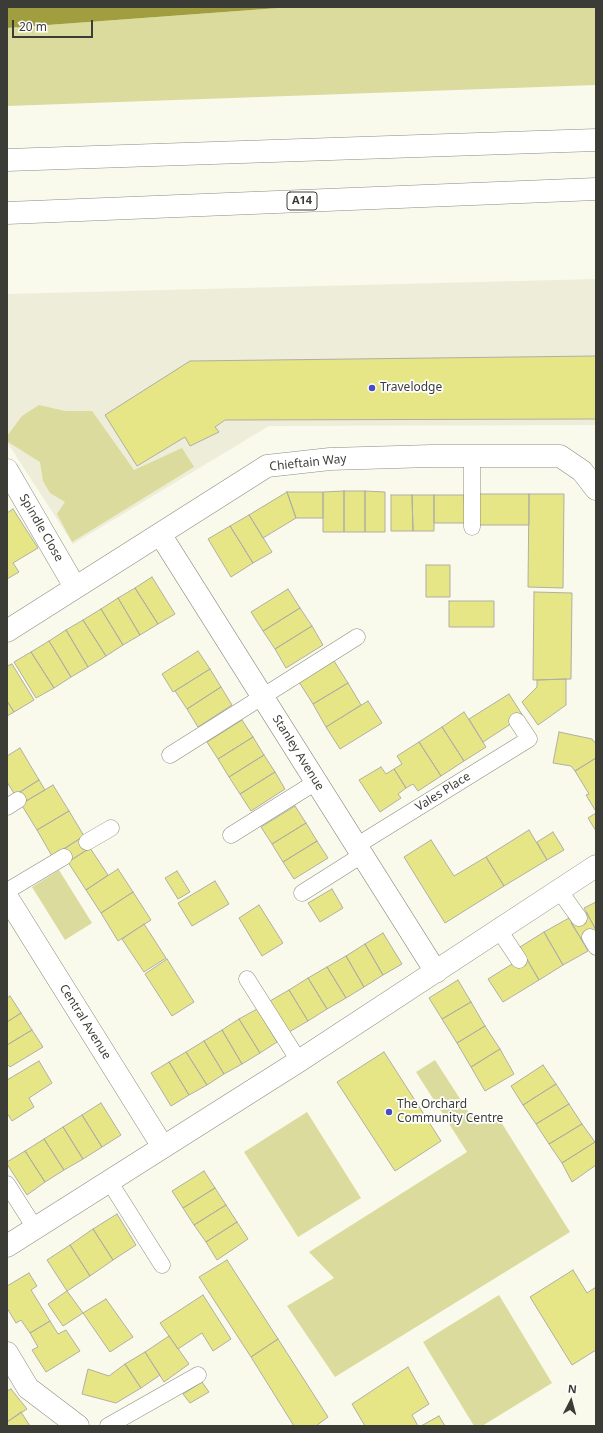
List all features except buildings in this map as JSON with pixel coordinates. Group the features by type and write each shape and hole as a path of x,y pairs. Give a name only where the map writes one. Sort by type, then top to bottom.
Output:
{"main road":[{"path":"7,160 596,140"},
{"name":"A14","path":"7,213 596,189"},
{"name":"Chieftain Way","path":"7,631 267,466 330,459 560,456 582,471 596,489"},
{"name":"Spindle Close","path":"7,470 75,587"},
{"name":"Stanley Avenue","path":"160,534 436,972"},
{"path":"7,1246 299,1061 596,866"},
{"name":"Central Avenue","path":"7,897 163,1147"},
{"path":"7,1353 28,1388 78,1426"}],"lane":[{"path":"472,456 472,527"},
{"path":"170,755 357,637"},
{"name":"Vales Place","path":"302,893 359,850 444,799 529,739 517,721"},
{"path":"231,835 316,782"},
{"path":"87,842 111,828"},
{"path":"7,891 64,857"},
{"path":"559,890 579,918"},
{"path":"499,930 519,960"},
{"path":"247,979 299,1061"},
{"path":"109,1181 162,1265"},
{"path":"7,1184 35,1228"},
{"path":"108,1426 198,1375"}],"shaded area":[{"path":"7,7 292,7 7,28"},
{"path":"596,279 596,425 269,426 73,544 7,442 7,294"}],"green space":[{"path":"292,7 596,7 596,85 7,106 7,28"},
{"path":"39,405 65,411 92,411 134,470 182,448 194,467 72,542 57,514 65,502 50,493 43,481 40,462 8,442 7,436 22,416"},
{"path":"59,870 92,923 65,940 32,887"},
{"path":"435,1060 477,1125 496,1114 570,1232 335,1377 287,1306 334,1278 309,1252 467,1152 416,1072"},
{"path":"307,1112 361,1198 298,1237 244,1152"},
{"path":"499,1295 552,1383 482,1426 474,1426 423,1342"}],"place":[{"name":"Travelodge","path":"372,388"},
{"name":"The Orchard Community Centre","path":"389,1112"}]}
